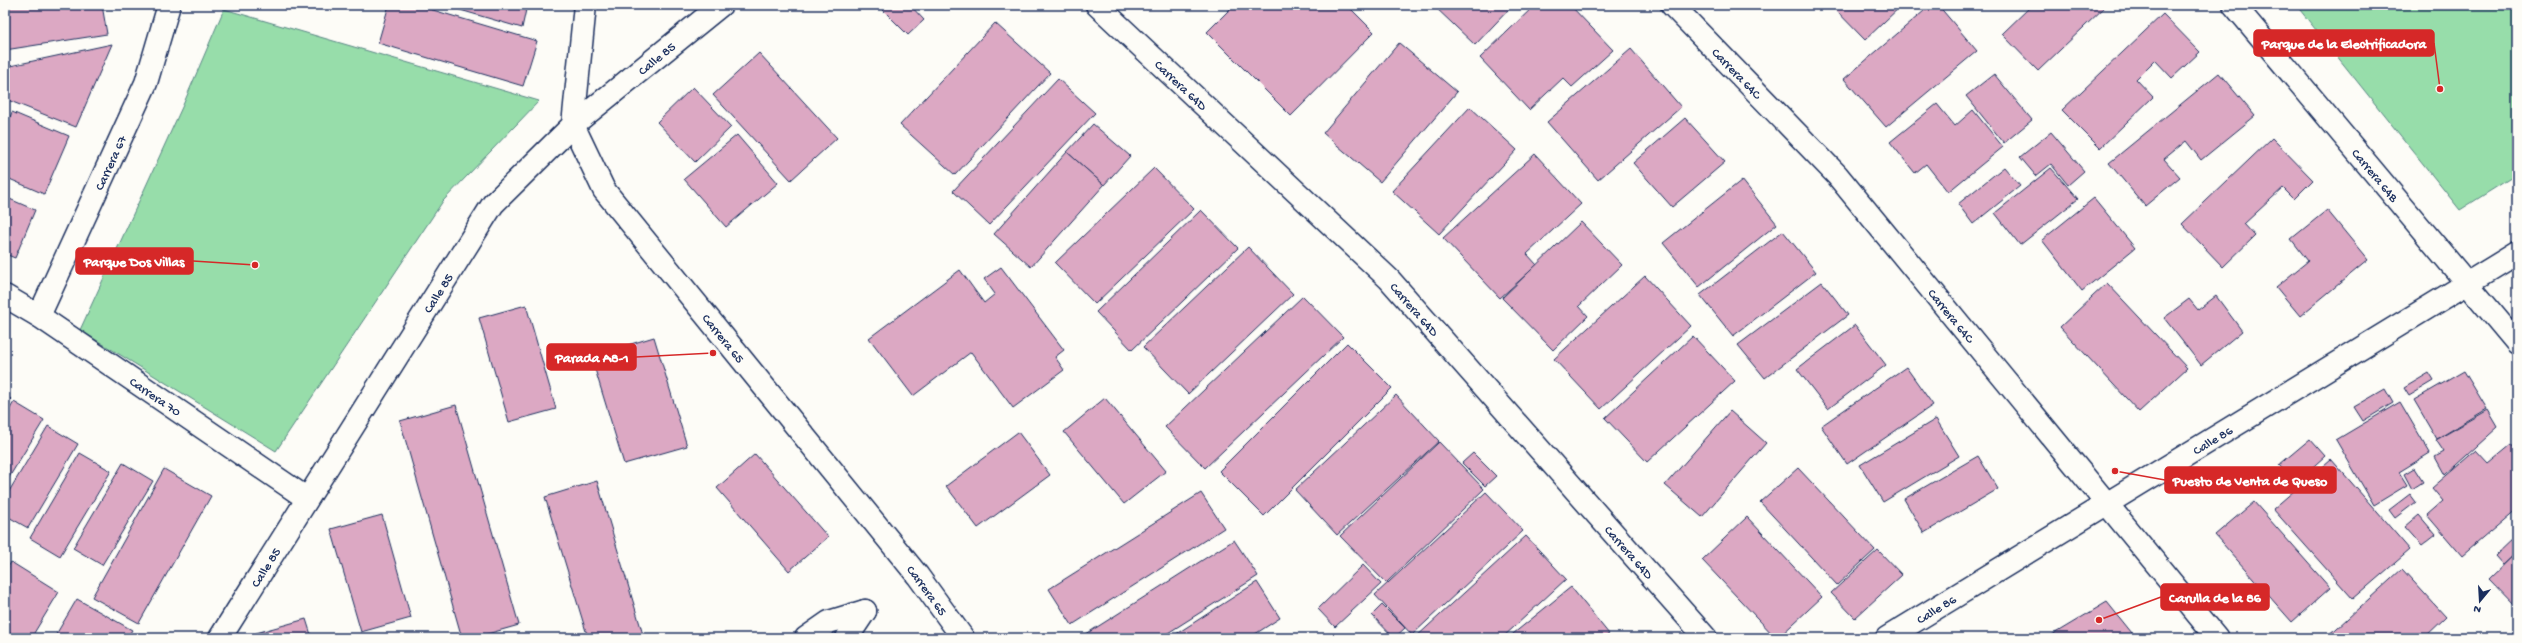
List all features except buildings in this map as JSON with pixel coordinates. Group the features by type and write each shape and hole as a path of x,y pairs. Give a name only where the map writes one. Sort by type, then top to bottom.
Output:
{"street":[{"name":"Carrera 67","path":"39,316 146,83 169,5"},
{"path":"573,125 585,5"},
{"name":"Calle 85","path":"220,638 306,498 493,204 573,125 721,5"},
{"name":"Carrera 64D","path":"1097,5 1389,278 1706,638"},
{"name":"Carrera 64C","path":"1672,5 1837,175 2106,505 2217,638"},
{"name":"Carrera 64B","path":"2234,5 2517,343"},
{"name":"Carrera 65","path":"573,125 604,190 918,576 963,638"},
{"name":"Calle 86","path":"1887,638 2517,253"},
{"name":"Carrera 70","path":"5,296 39,316 306,498"},
{"path":"806,638 829,622 865,611 847,638"}],"green space":[{"path":"2296,5 2517,5 2517,174 2460,210"},
{"path":"224,9 539,101 443,201 276,451 80,330 183,105"}],"place":[{"name":"Parque de la Electrificadora","path":"2440,89"},
{"name":"Parque Dos Villas","path":"255,265"},
{"name":"Parada A8-1","path":"713,353"},
{"name":"Puesto de Venta de Queso","path":"2115,471"},
{"name":"Carulla de la 86","path":"2099,620"}]}
